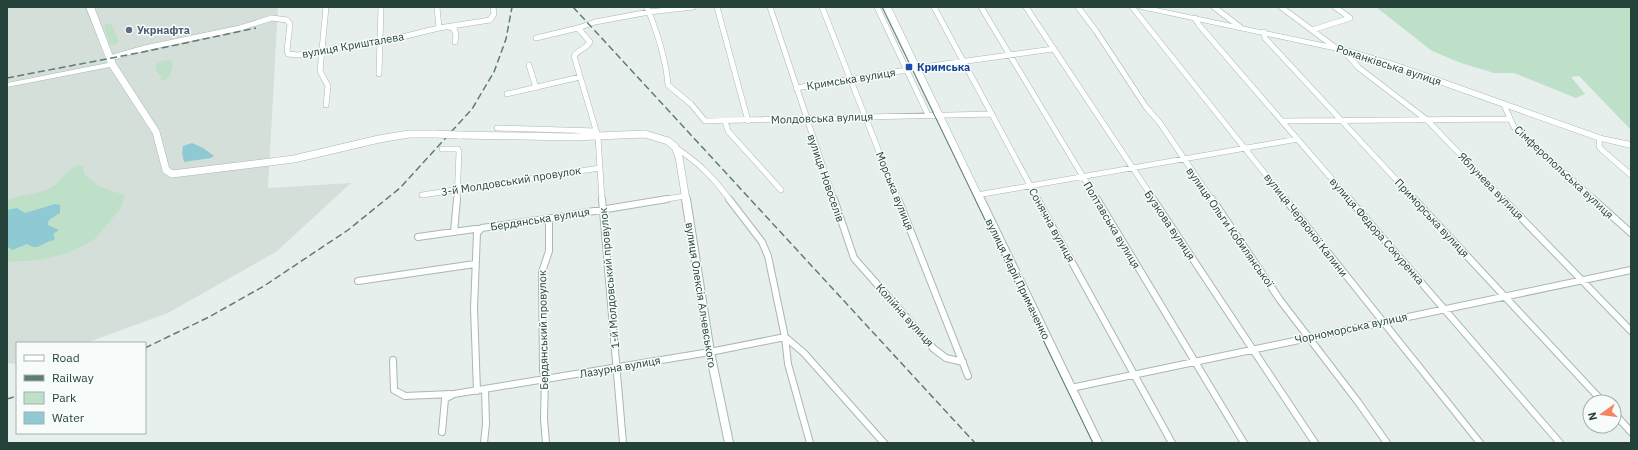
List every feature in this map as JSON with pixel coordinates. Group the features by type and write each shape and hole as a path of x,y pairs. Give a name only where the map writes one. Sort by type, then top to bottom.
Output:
{"main road":[{"path":"7,85 111,61 90,7"},
{"name":"Романківська вулиця","path":"1141,7 1339,49 1391,64 1600,138 1631,145"}],"street":[{"path":"326,7 320,71 328,86 326,105"},
{"path":"379,74 381,7"},
{"path":"437,7 439,28"},
{"name":"вулиця Кришталева","path":"111,61 145,48 240,28 272,18 287,20 290,24 287,50 288,54 298,55 426,32 439,28 490,20 494,14 493,7"},
{"path":"536,38 648,9 693,7"},
{"path":"717,7 748,121"},
{"name":"вулиця Новоселів","path":"770,7 806,119 854,258"},
{"name":"Морська вулиця","path":"822,7 968,376"},
{"path":"877,7 928,116"},
{"name":"вулиця Марії Примаченко","path":"887,7 1098,443"},
{"name":"Сонячна вулиця","path":"934,7 1030,186 1172,443"},
{"name":"Полтавська вулиця","path":"981,7 1244,443"},
{"name":"Бузкова вулиця","path":"1026,7 1315,443"},
{"name":"вулиця Ольги Кобилянської","path":"1078,7 1096,31 1146,107 1160,123 1280,300 1358,402 1387,443"},
{"name":"вулиця Червоної Калини","path":"1132,7 1480,443"},
{"path":"1214,7 1240,27"},
{"name":"Яблунева вулиця","path":"1281,7 1339,49 1359,68 1427,120 1631,332"},
{"path":"1312,30 1350,18 1335,7"},
{"name":"Молдовська вулиця","path":"648,9 657,33 667,71 668,85 691,104 705,121 992,114"},
{"name":"вулиця Федора Сокуренка","path":"1195,18 1199,25 1560,443"},
{"path":"449,27 454,29 456,34 455,42"},
{"name":"1-й Молдовський провулок","path":"578,28 590,42 586,48 574,54 597,134 623,443"},
{"name":"Приморська вулиця","path":"1264,32 1265,38 1596,394"},
{"path":"916,68 1053,49"},
{"path":"111,61 156,132 166,170 172,174 184,174 294,158 341,149 379,139 409,134 645,134 668,141 694,160 712,176 762,242 768,256 785,336 788,364 810,443"},
{"path":"529,65 536,88"},
{"name":"Кримська вулиця","path":"796,88 850,78 907,70"},
{"path":"507,94 580,77"},
{"name":"Сімферопольська вулиця","path":"1504,105 1514,127 1631,233"},
{"path":"1282,121 1510,119"},
{"path":"725,121 728,132 781,190"},
{"path":"497,128 597,134"},
{"path":"1600,138 1599,146 1602,150 1631,175"},
{"path":"977,195 1298,139"},
{"name":"вулиця Олексія Алчевського","path":"675,146 679,158 710,352 729,443"},
{"path":"442,149 458,149 458,190 454,232"},
{"name":"3-й Молдовський провулок","path":"422,195 600,168"},
{"name":"Бердянська вулиця","path":"418,237 454,232 476,231 482,228 685,196"},
{"name":"Бердянський провулок","path":"546,443 544,419 545,379 543,371 542,335 542,272 543,264 548,253 551,230 550,218"},
{"path":"476,231 476,282 474,308 476,330 476,391"},
{"name":"Колійна вулиця","path":"854,258 934,349 946,358 963,362"},
{"path":"358,281 475,264"},
{"name":"Чорноморська вулиця","path":"1071,388 1631,270"},
{"path":"785,336 804,354 884,443"},
{"name":"Лазурна вулиця","path":"393,360 394,390 405,396 454,394 710,352 785,336"},
{"path":"484,443 486,424 485,390"},
{"path":"442,432 445,399 454,394"},
{"path":"1622,422 1631,432"}],"shaded area":[{"path":"7,7 278,7 268,188 351,183 276,252 168,313 89,342 16,342 16,364 7,363"}],"green space":[{"path":"1376,7 1631,7 1631,130 1579,76 1571,77 1585,94 1576,98 1514,73 1494,73 1461,63 1432,51"},
{"path":"111,23 119,41 114,45 110,44 104,27 106,24"},
{"path":"169,60 173,62 170,74 168,78 162,80 160,78 162,77 155,70 156,65 159,62"},
{"path":"79,165 83,166 84,174 100,187 125,195 121,208 94,240 68,253 40,260 7,262 7,200 50,188 54,186 71,169"}],"water":[{"path":"192,143 203,148 214,156 211,158 184,162 182,153 183,146"},
{"path":"55,204 60,205 60,213 48,222 48,225 59,230 53,234 55,238 54,240 37,247 27,244 12,250 7,247 7,210 17,208 25,213"}],"tram line":[{"path":"882,7 1093,443"}],"railway":[{"path":"146,348 209,317 264,286 348,230 400,188 472,109 494,72 506,39 512,7"},
{"path":"573,7 975,443"},
{"path":"7,78 143,52 256,28"},
{"path":"7,399 16,396"}],"place":[{"name":"Укрнафта","path":"129,30"},
{"name":"Кримська","path":"909,67"}]}
